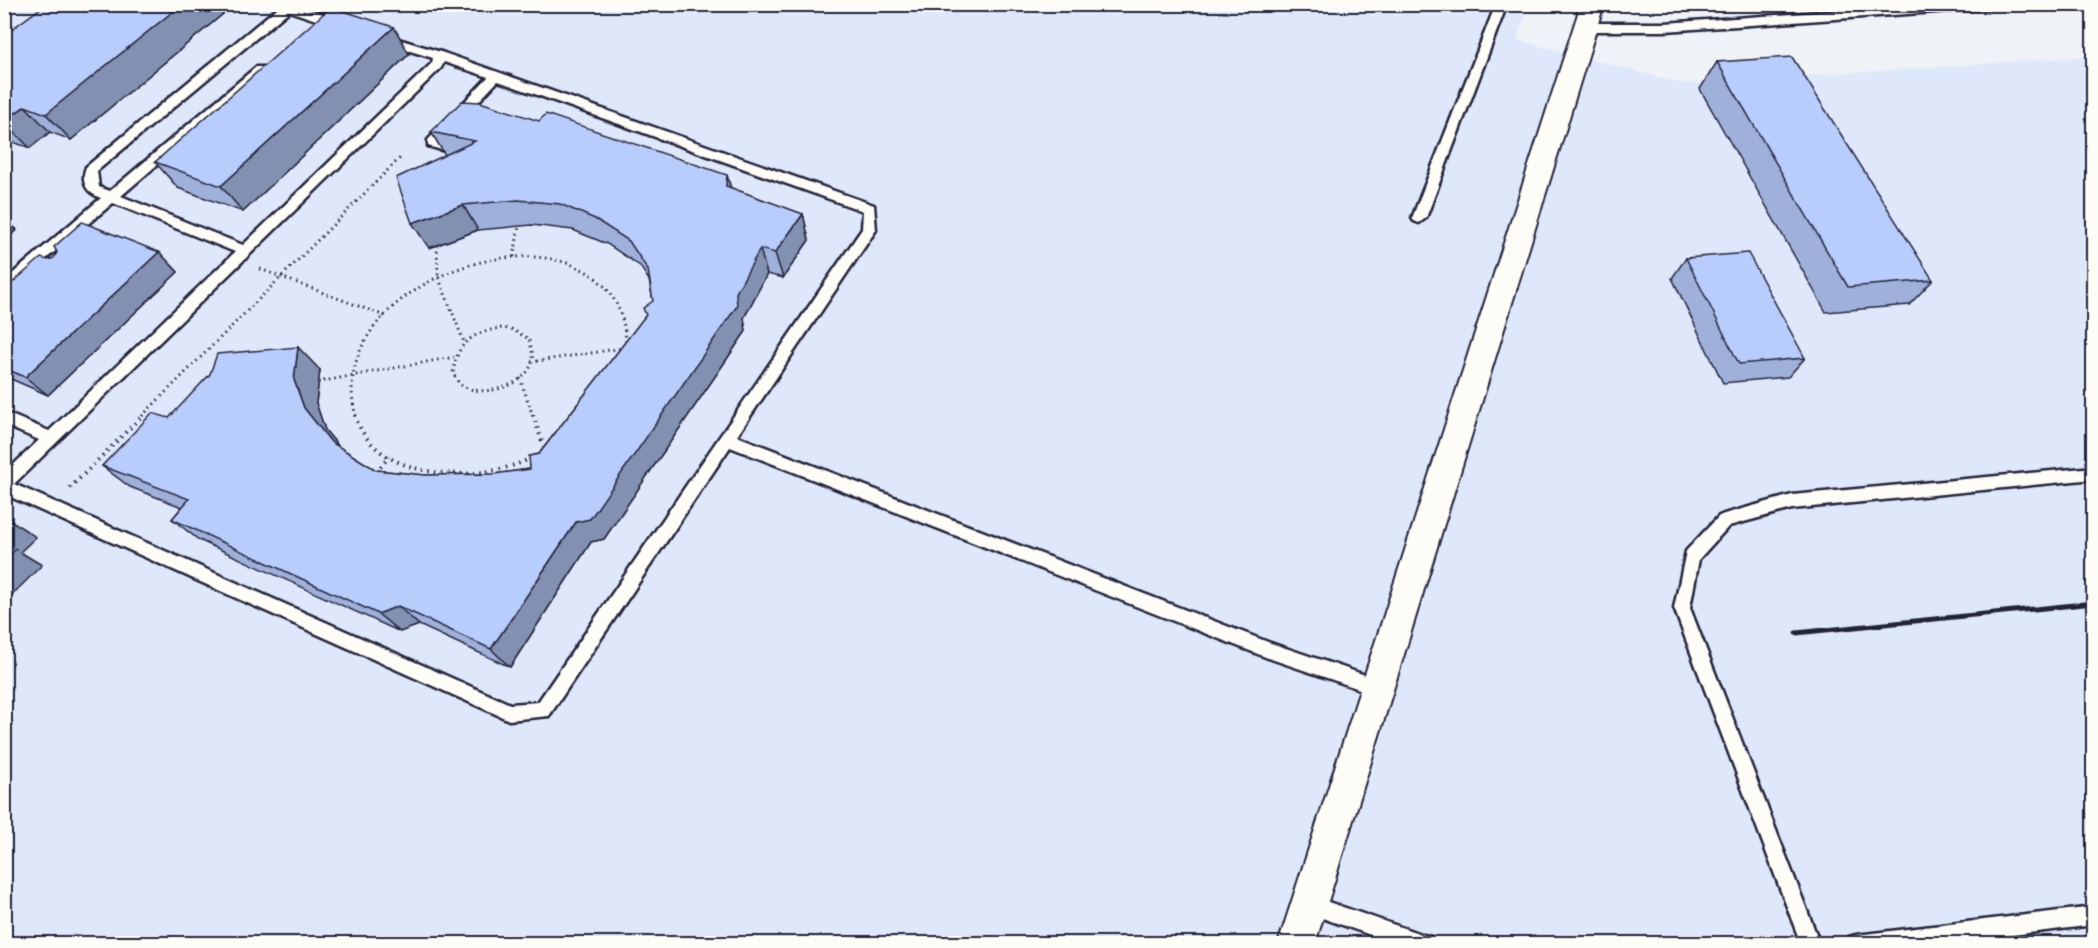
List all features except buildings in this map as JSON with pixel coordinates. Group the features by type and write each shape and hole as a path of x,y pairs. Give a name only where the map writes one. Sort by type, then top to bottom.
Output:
{"street":[{"path":"1296,944 1589,16"}],"lane":[{"path":"1419,218 1502,4"},
{"path":"1589,16 1665,27 1993,4"},
{"path":"245,251 93,190 90,170 289,6 317,22 354,28"},
{"path":"375,35 440,56 869,208 869,230 543,710 509,712 4,486 437,65 440,56"},
{"path":"4,289 43,262 109,197 269,63"},
{"path":"445,147 432,143 496,76"},
{"path":"4,418 52,439"},
{"path":"727,440 1257,646 1377,687"},
{"path":"1811,944 1682,608 1692,556 1724,521 1792,502 2094,473"},
{"path":"1308,904 1424,944"},
{"path":"1856,944 2094,916"}],"path":[{"path":"50,508 402,156"},
{"path":"514,257 519,226"},
{"path":"437,246 438,276 464,342"},
{"path":"514,257 560,261 592,276 616,298 627,328 625,362 608,397 578,429 536,456 487,472 438,474 395,462 366,438 351,405 352,375 369,333 399,301 438,276 479,261 514,257"},
{"path":"254,266 279,279 385,316"},
{"path":"511,329 529,339 533,347 531,362 519,378 494,391 467,389 452,373 455,357 464,342 487,330 511,329"},
{"path":"531,362 625,348"},
{"path":"318,382 455,357"},
{"path":"519,378 545,450"},
{"path":"372,476 389,457"}],"shaded area":[{"path":"1529,4 1517,40 1686,84 2093,56 2093,943 5,944 5,5"}],"railway":[{"path":"1796,633 2094,603"}]}
